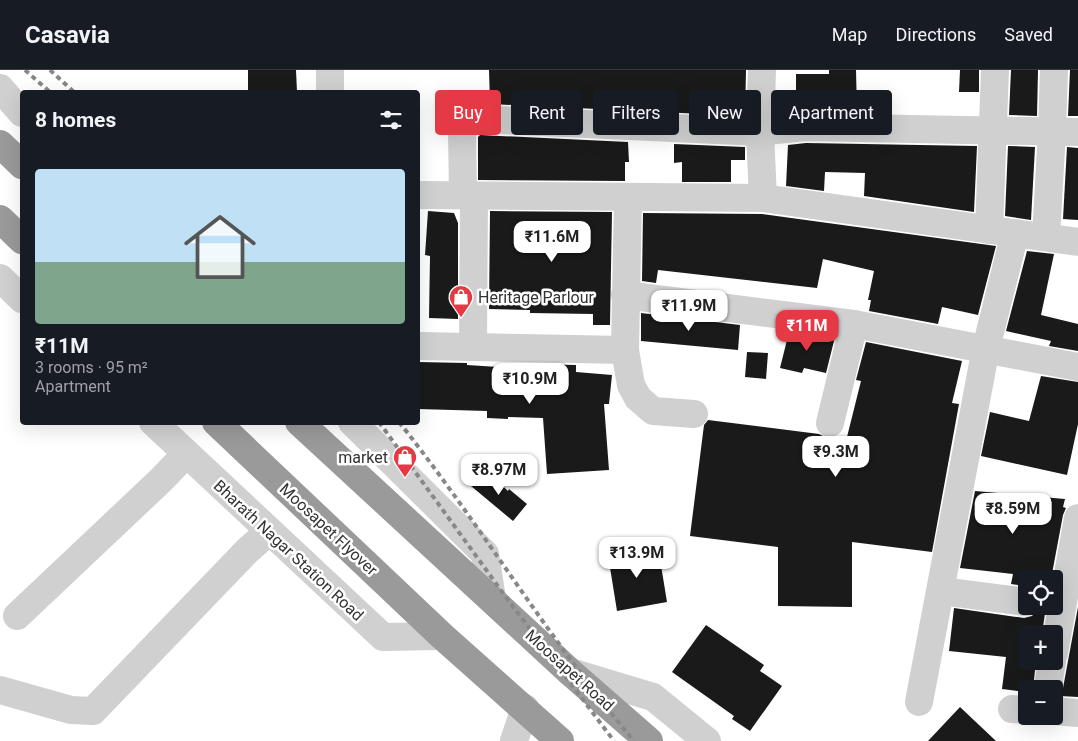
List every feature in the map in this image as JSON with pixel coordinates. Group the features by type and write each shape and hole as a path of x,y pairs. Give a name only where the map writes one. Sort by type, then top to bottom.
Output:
{"highway":[{"path":"0,144 20,163"},
{"path":"0,219 20,238"},
{"name":"Moosapet Flyover","path":"219,425 442,636"},
{"path":"302,425 492,599"},
{"name":"Moosapet Road","path":"492,599 570,672 649,741"},
{"path":"442,636 560,741"}],"street":[{"path":"330,70 330,90"},
{"path":"761,101 762,70"},
{"path":"918,702 986,348 1002,232 993,129 995,70"},
{"path":"1046,237 1065,132 1054,70"},
{"path":"0,88 20,110"},
{"path":"473,347 468,195 462,133 464,127 476,119 689,129"},
{"path":"761,132 805,127 993,129 1065,132"},
{"path":"760,135 763,198"},
{"path":"420,195 763,198 1078,242"},
{"path":"628,198 625,350 631,385 638,398 653,411 694,414"},
{"path":"0,278 20,298"},
{"path":"625,294 854,324 1078,366"},
{"path":"830,423 854,324"},
{"path":"420,346 625,350"},
{"name":"Bharath Nagar Station Road","path":"156,425 382,637 442,636"},
{"path":"355,425 485,554 492,599"},
{"path":"17,616 186,454"},
{"path":"1060,625 1078,518"},
{"path":"0,690 72,710 93,712 247,551 268,532"},
{"path":"940,591 1018,601"},
{"path":"570,672 653,697 708,741"},
{"path":"1063,698 1078,713"},
{"path":"514,741 525,708"}],"building":[{"path":"248,70 296,70 297,90 248,90"},
{"path":"489,70 746,70 746,90 689,90 689,113 679,113 679,90 593,90 593,109 583,108 583,90 511,90 511,105 501,105 501,90 490,90"},
{"path":"829,70 856,70 856,90 796,90 796,74 829,74"},
{"path":"960,70 979,70 979,92 959,92"},
{"path":"1011,70 1038,70 1037,116 1009,115"},
{"path":"1070,70 1078,70 1078,116 1068,116"},
{"path":"480,135 628,142 629,162 625,162 625,181 478,180 478,137"},
{"path":"806,143 977,146 974,212 864,196 865,173 825,172 824,191 786,186 788,145"},
{"path":"674,144 745,147 745,160 731,160 731,182 682,182 682,162 674,163"},
{"path":"1008,146 1035,147 1031,220 1005,216"},
{"path":"1067,147 1078,148 1078,220 1063,219"},
{"path":"428,211 454,213 458,223 458,319 429,318 430,256 425,255"},
{"path":"490,211 612,212 610,325 593,325 593,314 530,313 530,310 489,309"},
{"path":"643,213 762,214 996,246 978,315 942,307 938,324 869,311 871,300 868,300 874,271 823,259 817,288 658,270 656,283 642,281"},
{"path":"1027,251 1054,254 1041,315 1078,324 1078,351 1049,346 1051,341 1006,331"},
{"path":"641,313 740,325 738,350 641,341"},
{"path":"789,332 835,337 826,373 804,368 802,373 780,368"},
{"path":"866,342 962,361 952,403 959,404 932,552 852,542 852,607 778,606 778,547 690,536 704,425 708,420 819,434 827,438 847,437 861,381 856,380"},
{"path":"747,352 768,353 766,379 745,377"},
{"path":"420,362 467,363 467,365 532,369 532,364 576,365 576,372 612,375 609,404 604,404 609,470 547,474 543,418 487,418 487,411 420,409"},
{"path":"1041,376 1078,382 1078,424 1067,475 981,456 990,412 1029,421"},
{"path":"486,470 508,491 509,489 527,504 513,521 471,486"},
{"path":"975,491 1065,499 1063,507 1066,508 1053,570 1018,570 1018,585 1011,584 1013,574 960,568"},
{"path":"658,547 667,602 617,611 608,555"},
{"path":"1078,607 1078,697 1063,696"},
{"path":"954,608 1024,618 1045,615 1043,625 1018,625 1018,670 1035,670 1034,680 1018,680 1018,691 1002,689 1006,657 949,651"},
{"path":"706,625 764,665 760,671 782,686 750,731 732,719 734,716 672,672"},
{"path":"960,707 996,741 928,741"}],"railway":[{"path":"25,70 48,90"},
{"path":"50,70 72,90"},
{"path":"381,425 508,600 614,741"},
{"path":"401,425 458,501 573,663 634,741"}],"place":[{"name":"Heritage Parlour","path":"461,318"},
{"name":"market","path":"405,478"}]}
